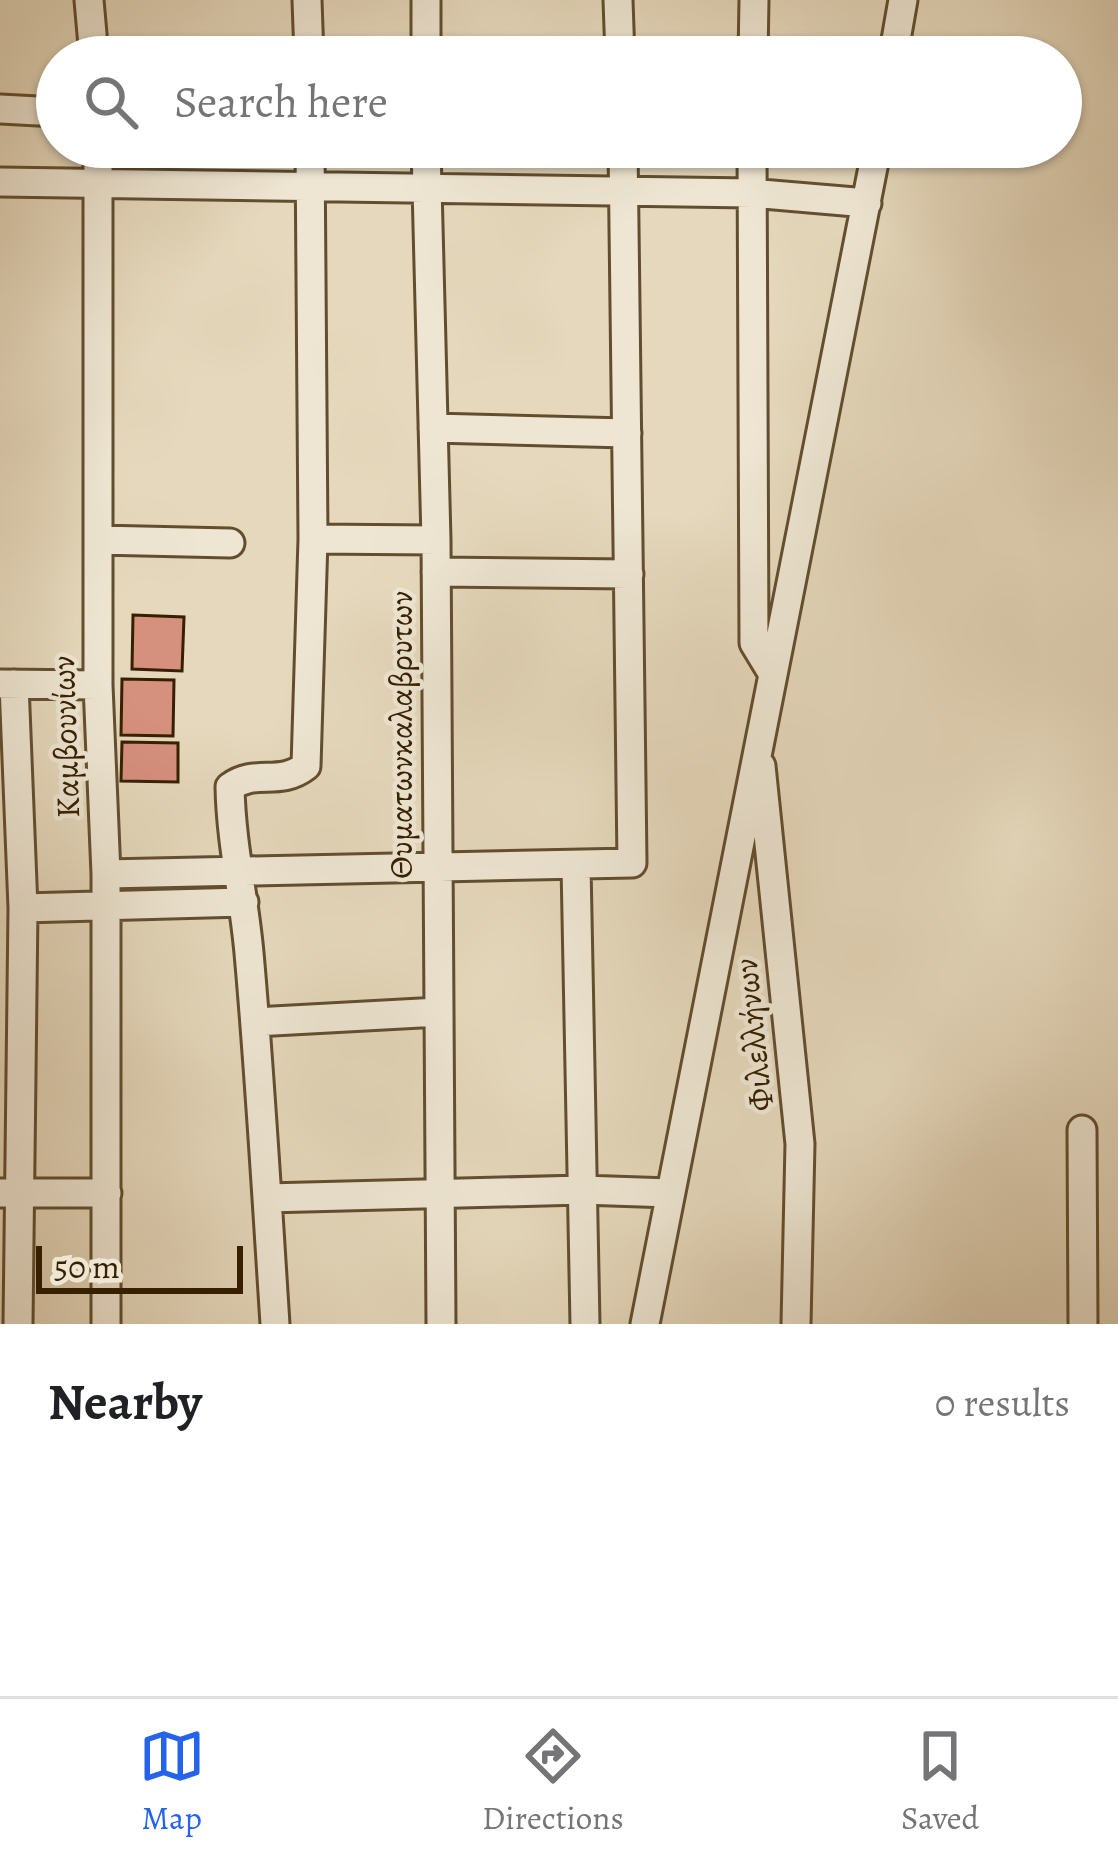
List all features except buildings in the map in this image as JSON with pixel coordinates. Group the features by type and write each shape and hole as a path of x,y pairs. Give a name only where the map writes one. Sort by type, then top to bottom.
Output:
{"street":[{"path":"89,0 92,36"},
{"path":"307,0 308,36"},
{"path":"426,0 426,36"},
{"path":"618,0 619,36"},
{"path":"753,36 754,0"},
{"path":"897,36 903,0"},
{"path":"0,109 36,111"},
{"name":"Καμβουνίων","path":"99,168 98,685 106,874 106,1324"},
{"path":"275,1324 255,1022 244,902 230,830 230,787 244,777 292,777 306,766 313,538 311,168"},
{"name":"Θυματωνκαλαβρυτων","path":"427,168 436,541 441,1324"},
{"path":"106,874 632,863 623,168"},
{"path":"752,168 754,643 771,671"},
{"path":"645,1324 873,168"},
{"path":"0,182 427,186 751,194 867,203"},
{"path":"433,428 627,433"},
{"path":"313,538 436,541"},
{"path":"98,540 230,543"},
{"path":"436,572 629,574"},
{"path":"18,1324 10,1193 22,908 7,684 98,685"},
{"name":"Φιλελλήνων","path":"758,739 800,1144 796,1324"},
{"path":"576,865 585,1324"},
{"path":"22,908 244,902"},
{"path":"255,1022 439,1012"},
{"path":"1082,1130 1083,1324"},
{"path":"267,1198 582,1190 670,1193"},
{"path":"10,1193 107,1193"}]}
